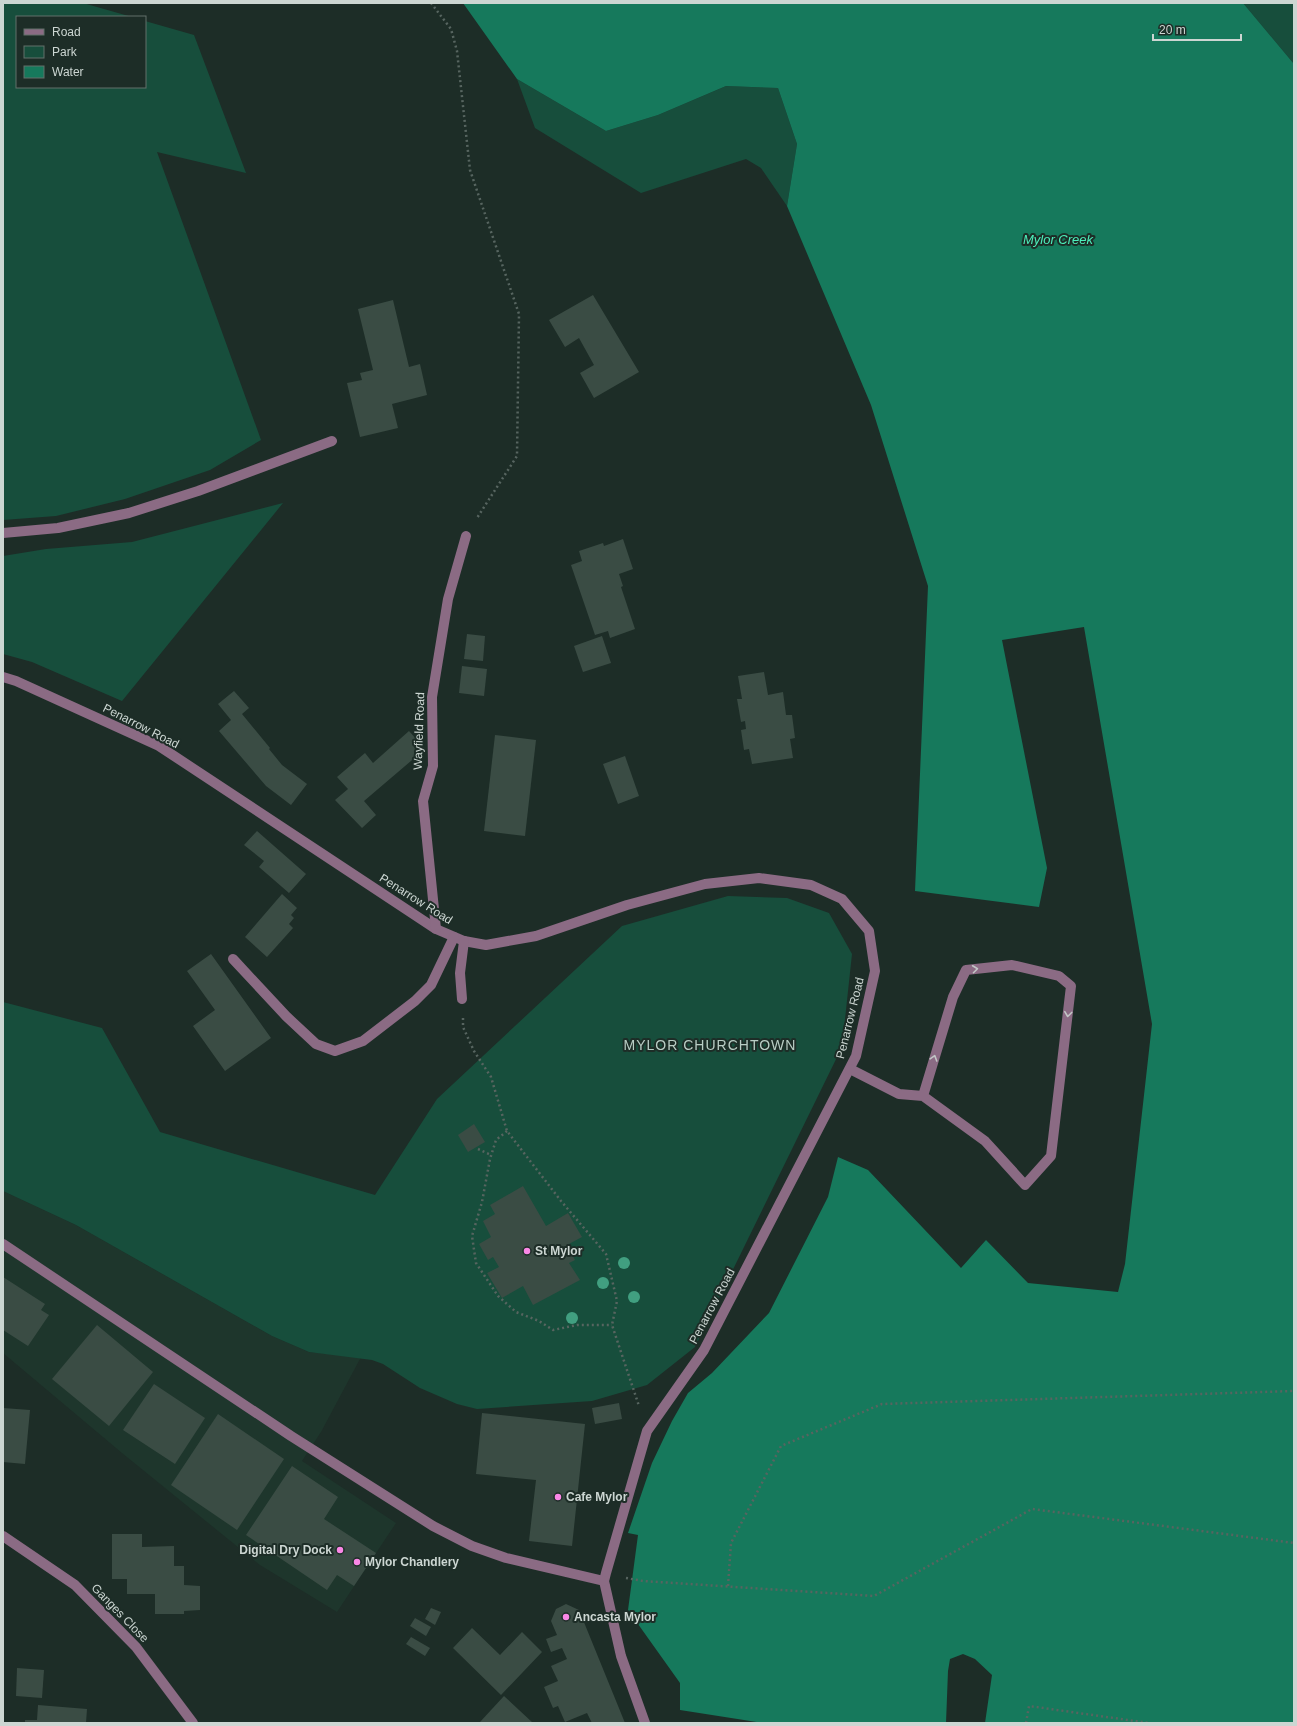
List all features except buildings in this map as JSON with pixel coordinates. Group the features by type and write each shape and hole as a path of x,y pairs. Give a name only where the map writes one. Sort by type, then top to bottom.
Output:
{"street":[{"path":"3,533 58,528 129,513 198,491 332,441"},
{"name":"Wayfield Road","path":"436,929 423,801 433,766 432,696 448,599 466,536"},
{"name":"Penarrow Road","path":"3,677 16,681 159,746 436,929 459,939 486,945 536,936 626,905 705,884 759,878 811,885 842,899 869,931 875,972 856,1056 704,1350 647,1431 605,1577 621,1656 645,1723"},
{"path":"233,959 286,1016 316,1044 335,1051 363,1041 415,1001 431,985 459,939"},
{"path":"459,939 462,999"},
{"path":"850,1069 899,1094 923,1096 985,1140 1025,1185 1051,1156 1071,986 1059,976 1012,964 966,970 953,997 923,1096"},
{"path":"3,1244 291,1436 433,1526 453,1537 506,1558 605,1577"},
{"name":"Ganges Close","path":"6,1538 75,1585 136,1646 193,1723"}],"path":[{"path":"431,3 451,29 456,51 470,170 519,314 517,456 466,536"},
{"path":"462,999 463,1027 474,1051 491,1077 507,1131 561,1201 606,1254 617,1301 612,1325 647,1431"},
{"path":"507,1131 496,1140 491,1156 482,1202 472,1236 476,1264 498,1296 516,1312 538,1321 553,1330 577,1325 612,1325"},
{"path":"478,1149 491,1156"},
{"path":"728,1586 731,1543 781,1446 882,1404 1294,1391"},
{"path":"605,1577 643,1581 874,1596 1032,1509 1294,1543"},
{"path":"1026,1723 1029,1706 1149,1723"}],"shaded area":[{"path":"3,1191 76,1225 272,1336 309,1352 361,1357 321,1432 302,1461 396,1523 337,1612 260,1565 122,1453 3,1353"}],"green space":[{"path":"3,3 83,3 128,16 16,16 16,88 146,88 146,21 194,35 246,173 157,152 261,440 210,470 125,499 56,516 3,520"},
{"path":"1243,3 1294,3 1294,64"},
{"path":"517,79 606,131 658,115 726,86 778,88 797,144 787,206 761,168 746,159 641,193 535,128"},
{"path":"283,503 122,701 32,662 3,654 3,556 46,549 132,542"},
{"path":"728,896 787,898 829,913 852,954 842,1047 695,1347 647,1385 592,1401 477,1409 457,1404 420,1388 383,1364 372,1360 309,1352 272,1336 76,1225 3,1191 3,1002 102,1028 160,1132 375,1195 437,1099 622,926"}],"water":[{"name":"Mylor Creek","path":"463,3 1243,3 1294,64 1294,1723 985,1723 992,1675 975,1659 963,1654 950,1659 948,1671 946,1723 763,1723 680,1710 680,1683 628,1610 638,1535 628,1533 652,1463 672,1421 688,1393 712,1373 769,1313 828,1197 838,1157 868,1170 961,1268 986,1240 1028,1283 1118,1292 1125,1264 1152,1024 1084,627 1002,640 1047,868 1039,907 915,891 928,586 871,405 787,206 797,144 778,88 726,86 658,115 606,131 517,79"}],"place":[{"name":"St Mylor","path":"527,1251"},
{"name":"Cafe Mylor","path":"558,1497"},
{"name":"Digital Dry Dock","path":"340,1550"},
{"name":"Mylor Chandlery","path":"357,1562"},
{"name":"Ancasta Mylor","path":"566,1617"}],"district":[{"name":"MYLOR CHURCHTOWN","path":"710,1045"}]}
